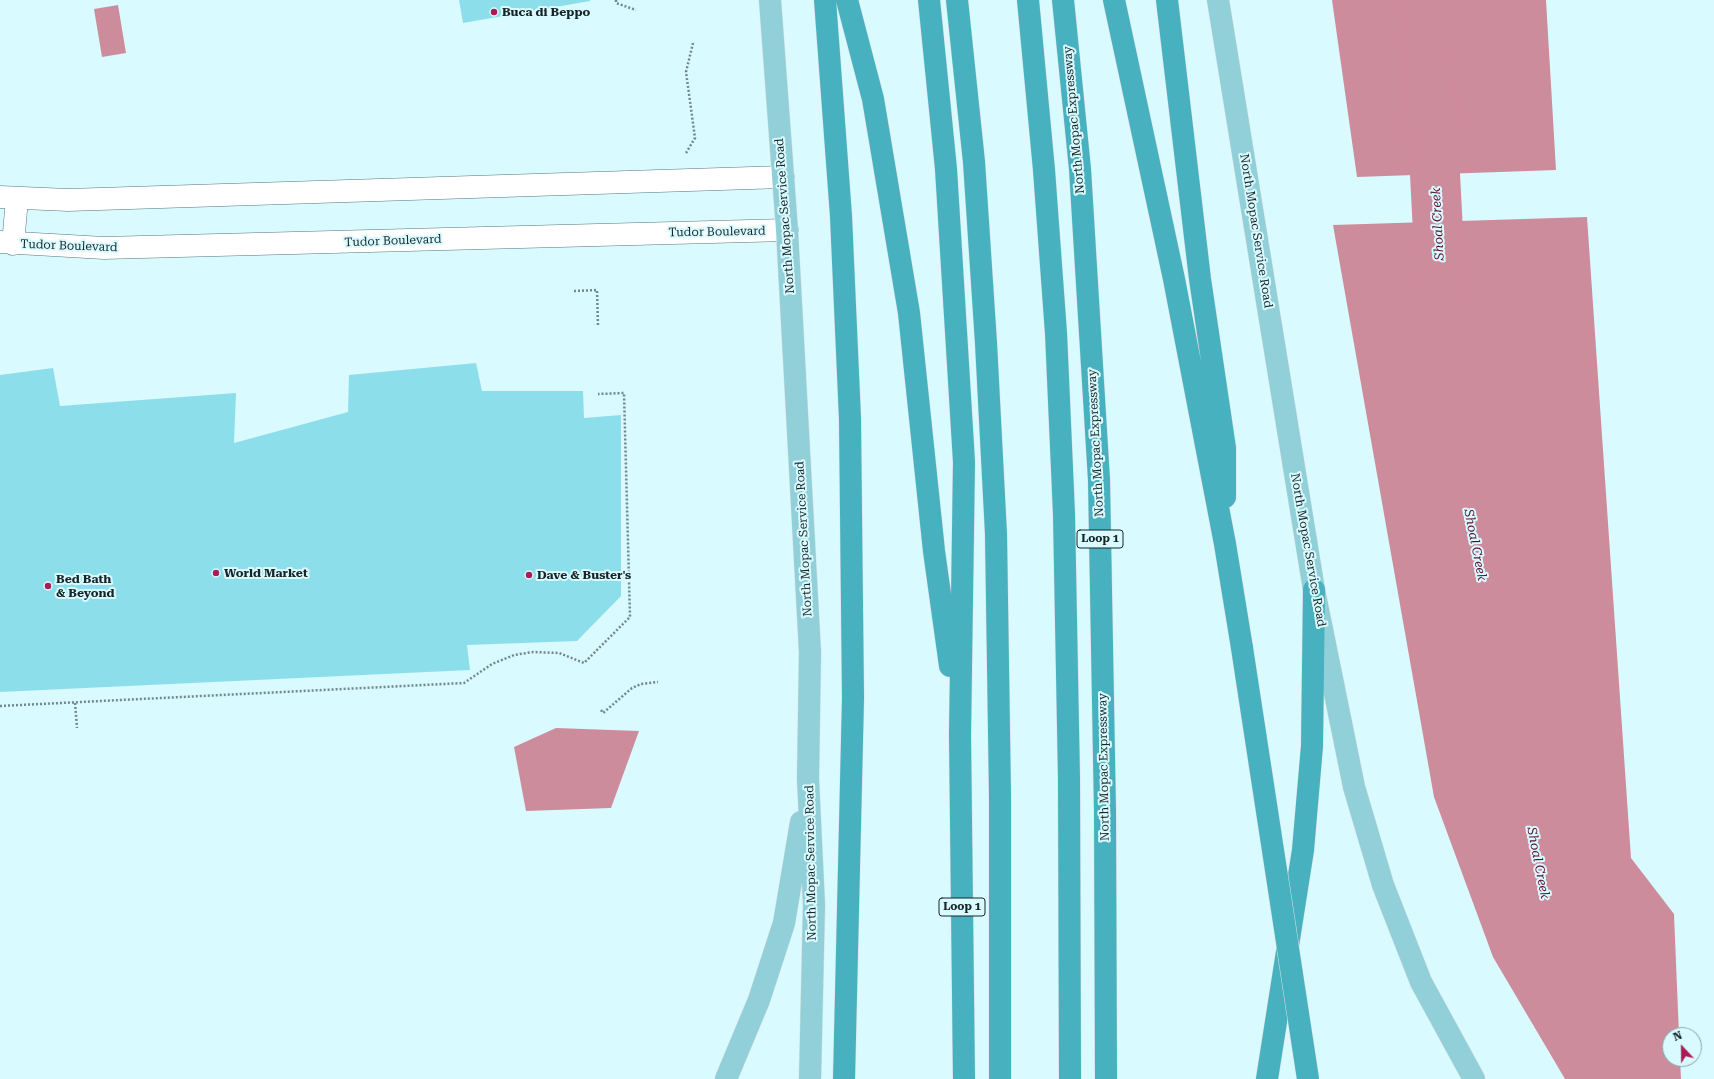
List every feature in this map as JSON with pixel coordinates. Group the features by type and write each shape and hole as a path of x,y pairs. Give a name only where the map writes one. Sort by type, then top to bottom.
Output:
{"highway":[{"path":"825,0 841,216 850,420 853,698 844,1079"},
{"path":"847,0 873,99 909,313 934,551 960,735"},
{"name":"Loop 1","path":"930,0 946,169 964,462 960,735 964,1079"},
{"path":"957,0 974,170 986,343 996,534 1000,804 1000,1079"},
{"path":"1028,0 1044,170 1056,333 1064,514 1069,779 1070,1079"},
{"name":"North Mopac Expressway","path":"1063,0 1080,170 1099,480 1106,1079"},
{"path":"1114,0 1174,279 1225,544 1308,1079"},
{"path":"1167,0 1200,278 1225,448 1225,544"},
{"path":"1267,1079 1303,850 1312,746 1314,590"}],"main road":[{"name":"North Mopac Service Road","path":"770,0 787,230 810,652 808,779 814,905 810,1079"},
{"name":"North Mopac Service Road","path":"1218,0 1314,590 1354,787 1383,885 1421,982 1474,1079"},
{"path":"726,1079 758,1000 784,923 808,779"}],"street":[{"path":"7,243 9,198 68,200 783,176"},
{"name":"Tudor Boulevard","path":"7,243 104,248 787,230"}],"path":[{"path":"616,0 616,2 636,10"},
{"path":"686,153 695,138 686,72 693,43"},
{"path":"574,291 597,290 598,326"},
{"path":"0,706 464,683 492,664 514,655 533,652 559,653 584,663 630,616 624,393 598,394"},
{"path":"601,710 603,713 632,688 641,684 658,682"},
{"path":"75,703 77,728"}],"water":[{"path":"1332,0 1546,0 1556,170 1357,177"},
{"path":"118,5 126,53 102,57 94,9"},
{"path":"1587,217 1631,858 1674,914 1679,1027 1662,1027 1662,1067 1680,1067 1681,1079 1565,1079 1493,957 1434,797 1333,225"},
{"path":"556,728 639,731 611,808 526,811 514,747"}],"building":[{"name":"Buca di Beppo","path":"459,0 590,0 590,1 463,23"},
{"path":"476,363 482,391 583,391 584,418 621,415 621,596 577,641 467,645 470,670 0,692 0,375 53,368 60,406 236,393 234,443 348,412 349,375"}],"waterway":[{"name":"Shoal Creek","path":"1426,0 1441,290"}],"place":[{"name":"Buca di Beppo","path":"494,12"},
{"name":"World Market","path":"216,573"},
{"name":"Dave & Buster's","path":"529,575"},
{"name":"Bed Bath & Beyond","path":"48,586"}]}
